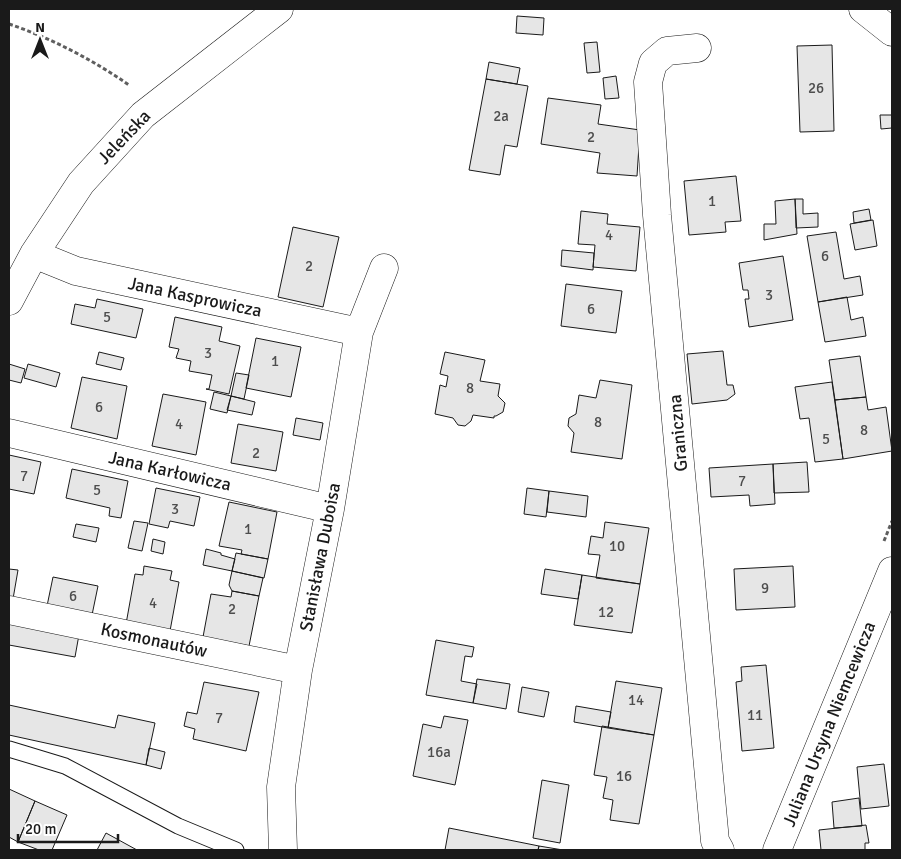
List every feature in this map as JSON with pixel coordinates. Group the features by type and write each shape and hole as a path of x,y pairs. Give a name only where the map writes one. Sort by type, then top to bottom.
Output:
{"street":[{"name":"Jeleńska","path":"9,301 34,254 81,183 143,115 279,9"},
{"path":"863,9 892,32"},
{"name":"Graniczna","path":"697,48 667,51 653,63 648,82 659,235 715,840 720,850"},
{"name":"Jana Kasprowicza","path":"34,254 76,271 359,332"},
{"name":"Stanisława Duboisa","path":"283,850 281,787 298,670 330,510 359,332 384,268"},
{"name":"Jana Karłowicza","path":"9,433 330,510"},
{"name":"Juliana Ursyna Niemcewicza","path":"777,850 892,571"},
{"name":"Kosmonautów","path":"9,610 298,670"}],"lane":[{"path":"9,749 65,766 178,826 236,850"}],"path":[{"path":"9,24 31,31 107,70 156,104"}],"building":[{"path":"517,16 544,18 543,35 516,33"},
{"path":"597,42 600,72 587,73 584,43"},
{"path":"832,45 834,131 800,132 797,46"},
{"path":"489,62 520,68 517,84 486,79"},
{"path":"616,76 619,98 605,99 603,78"},
{"path":"486,79 528,86 517,147 505,145 500,175 469,170"},
{"path":"548,98 601,105 598,124 640,130 637,176 597,173 600,153 541,144"},
{"path":"880,115 892,115 892,128 881,129"},
{"path":"736,176 741,221 725,222 726,232 689,235 684,181"},
{"path":"795,199 803,199 803,214 818,213 818,227 796,228"},
{"path":"795,199 797,234 764,240 764,224 776,224 775,201"},
{"path":"869,209 871,220 854,223 853,212"},
{"path":"581,211 608,214 607,224 640,227 636,271 593,267 595,245 578,244"},
{"path":"873,220 877,246 855,250 850,224"},
{"path":"293,227 339,237 323,307 278,297"},
{"path":"836,232 844,279 860,276 863,295 818,302 807,236"},
{"path":"562,250 594,253 593,270 561,266"},
{"path":"783,256 793,320 749,327 745,299 749,299 748,290 743,290 739,263"},
{"path":"566,284 622,291 616,333 561,326"},
{"path":"847,297 851,320 863,317 866,336 825,342 818,302"},
{"path":"97,299 143,309 136,338 71,324 75,304 95,308"},
{"path":"175,317 222,327 219,341 240,346 229,394 206,389 209,389 212,375 189,371 191,361 176,358 179,349 169,347"},
{"path":"256,338 301,347 291,397 246,388"},
{"path":"723,351 727,385 733,385 735,394 727,400 692,404 687,354"},
{"path":"99,352 124,358 121,370 96,364"},
{"path":"445,352 485,360 480,381 500,384 498,396 505,403 503,412 494,416 494,418 473,415 471,421 465,426 458,425 453,418 435,414 440,385 446,387 448,376 440,374"},
{"path":"860,356 866,397 835,400 829,360"},
{"path":"9,364 25,369 21,383 9,380"},
{"path":"28,364 60,373 56,387 24,378"},
{"path":"236,373 249,375 244,399 231,396"},
{"path":"82,377 127,386 117,439 71,428"},
{"path":"600,380 632,385 622,459 571,452 574,433 568,426 569,418 576,414 579,395 596,398"},
{"path":"832,382 843,459 815,462 809,418 800,419 795,387"},
{"path":"214,392 231,396 227,413 210,409"},
{"path":"163,394 206,402 196,455 152,446"},
{"path":"231,396 255,402 252,415 227,410"},
{"path":"866,397 868,410 886,407 892,451 843,459 835,400"},
{"path":"296,418 323,423 320,440 293,435"},
{"path":"238,424 283,432 276,471 231,463"},
{"path":"9,455 41,462 34,494 9,489"},
{"path":"807,462 809,492 774,493 773,464"},
{"path":"773,464 775,504 750,506 749,495 711,497 709,468"},
{"path":"72,469 128,481 121,518 109,516 110,508 66,498"},
{"path":"156,488 200,497 194,526 170,521 168,528 149,524"},
{"path":"527,488 549,491 546,517 524,514"},
{"path":"549,491 588,496 586,517 547,512"},
{"path":"229,502 277,512 268,559 241,554 242,550 219,546"},
{"path":"134,521 148,523 142,551 128,548"},
{"path":"605,522 649,528 640,584 596,578 600,555 588,554 591,536 603,538"},
{"path":"76,524 99,528 96,542 73,537"},
{"path":"153,539 165,542 163,554 151,551"},
{"path":"206,549 235,559 232,571 203,565"},
{"path":"236,553 268,559 264,578 232,571"},
{"path":"144,566 172,571 170,580 179,582 170,631 126,624 135,574 143,575"},
{"path":"793,566 795,607 736,610 734,569"},
{"path":"9,569 18,570 13,599 9,598"},
{"path":"545,569 582,575 578,599 541,594"},
{"path":"232,571 263,578 259,596 232,591 229,585"},
{"path":"582,575 640,584 632,633 574,625"},
{"path":"53,577 98,586 92,615 47,606"},
{"path":"232,591 259,596 249,646 203,637 211,594 231,597"},
{"path":"9,617 80,629 75,657 9,645"},
{"path":"436,640 474,647 472,657 465,656 461,681 477,684 473,703 426,695"},
{"path":"766,665 774,748 742,751 736,682 742,681 741,667"},
{"path":"477,679 510,684 506,709 473,703"},
{"path":"616,681 662,688 654,735 608,728"},
{"path":"204,682 259,692 246,751 193,739 195,729 184,726 187,712 197,714"},
{"path":"522,687 549,692 544,717 518,712"},
{"path":"9,705 115,728 118,715 155,723 146,765 9,735"},
{"path":"576,706 611,712 608,728 574,722"},
{"path":"444,716 468,720 455,785 413,776 423,724 441,728"},
{"path":"602,726 654,735 639,824 610,820 613,800 603,798 607,777 594,775"},
{"path":"149,748 165,752 161,769 146,765"},
{"path":"884,764 889,806 861,809 857,767"},
{"path":"542,780 569,785 560,843 533,838"},
{"path":"9,789 35,801 18,842 9,837"},
{"path":"859,798 862,826 834,828 832,802"},
{"path":"35,801 67,815 52,850 39,850 18,842"},
{"path":"866,825 869,843 865,843 865,850 821,850 819,830"},
{"path":"449,828 539,846 538,850 445,850"},
{"path":"106,833 137,850 97,850"},
{"path":"539,846 563,850 538,850"}]}
